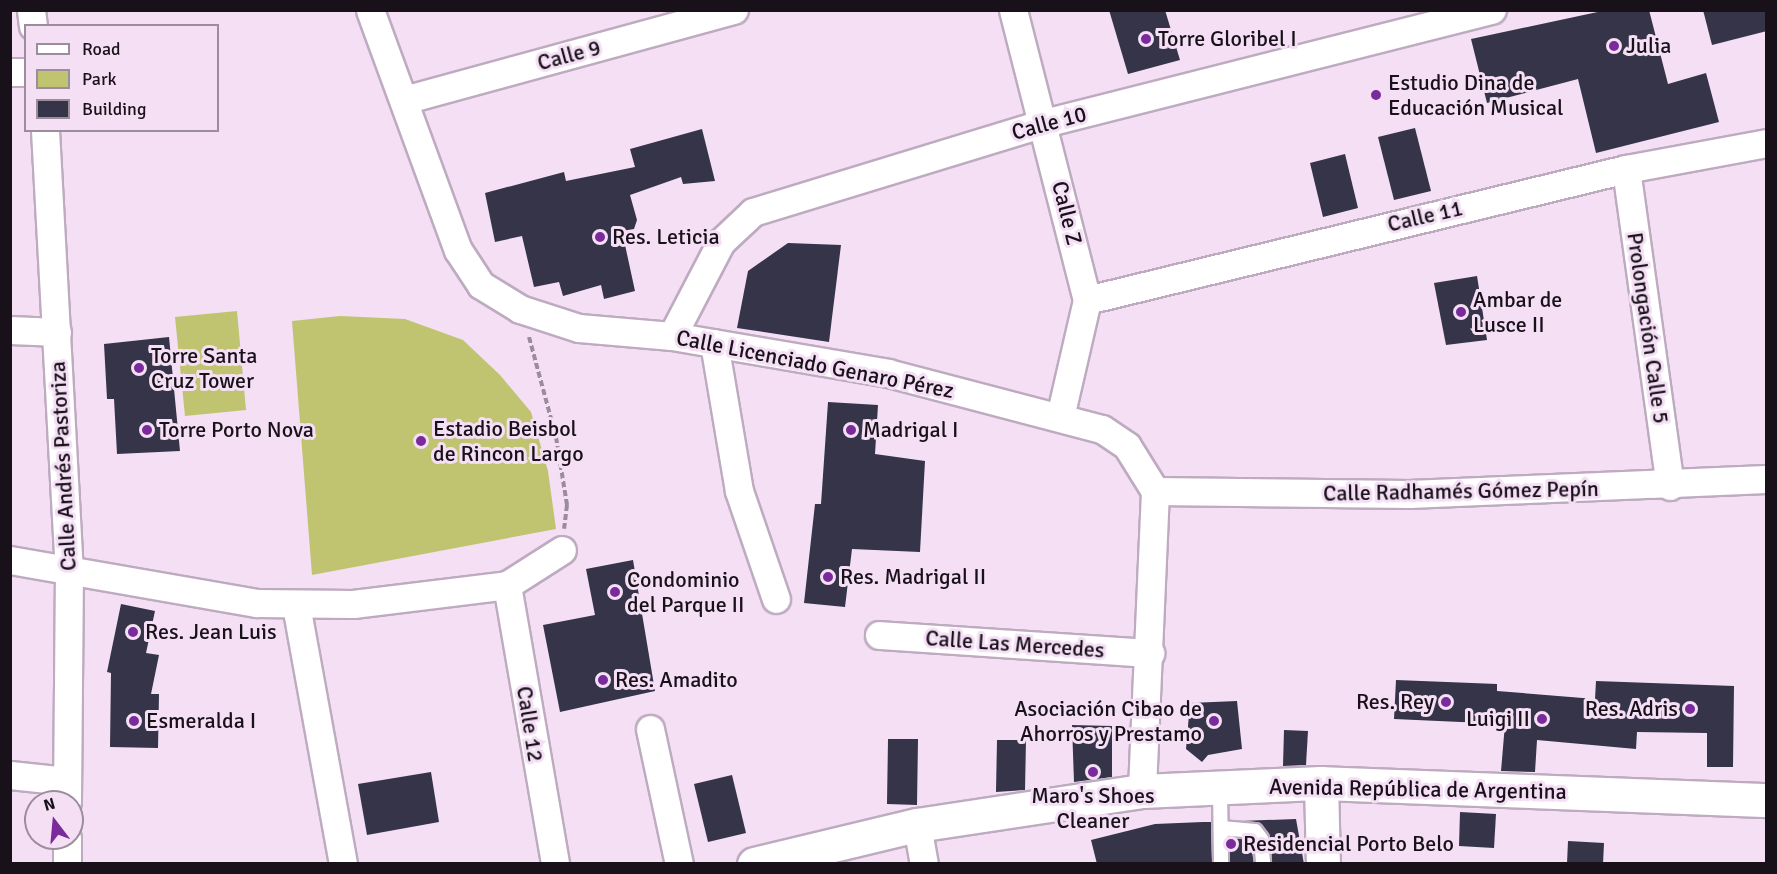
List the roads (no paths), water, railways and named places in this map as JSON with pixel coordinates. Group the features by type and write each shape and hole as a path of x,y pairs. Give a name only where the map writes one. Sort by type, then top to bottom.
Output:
{"main road":[{"name":"Avenida República de Argentina","path":"754,864 917,825 1142,791 1320,783 1767,800"},
{"path":"1320,783 1323,864"}],"street":[{"name":"Calle Licenciado Genaro Pérez","path":"370,10 458,250 481,285 520,309 579,328 672,336 888,373 1102,429 1128,446 1155,491"},
{"name":"Calle 9","path":"404,100 734,10"},
{"name":"Calle Z","path":"1013,10 1044,123 1087,300 1060,417"},
{"name":"Calle 10","path":"672,336 721,242 753,213 1044,123 1492,10"},
{"name":"Calle Andrés Pastoriza","path":"45,132 69,569 67,790"},
{"name":"Calle 11","path":"1087,300 1626,169 1767,143"},
{"name":"Prolongación Calle 5","path":"1626,169 1670,486"},
{"path":"10,330 57,333"},
{"path":"714,343 739,491 776,599"},
{"name":"Calle Radhamés Gómez Pepín","path":"1155,491 1409,494 1670,486 1767,479"},
{"path":"1142,791 1150,653 1155,491"},
{"path":"10,560 296,605 353,604 507,585 562,550"},
{"name":"Calle 12","path":"507,585 555,864"},
{"path":"296,605 343,864"},
{"name":"Calle Las Mercedes","path":"879,635 1150,653"},
{"path":"650,729 680,864"},
{"path":"10,775 63,790"},
{"path":"917,825 924,864"}],"lane":[{"path":"1220,788 1221,864"},
{"path":"1221,828 1255,831 1262,839 1263,864"}],"place":[{"name":"Torre Gloribel I","path":"1146,39"},
{"name":"Julia","path":"1614,46"},
{"name":"Estudio Dina de Educación Musical","path":"1376,95"},
{"name":"Res. Leticia","path":"600,237"},
{"name":"Ambar de Lusce II","path":"1461,312"},
{"name":"Torre Santa Cruz Tower","path":"139,368"},
{"name":"Torre Porto Nova","path":"147,430"},
{"name":"Madrigal I","path":"851,430"},
{"name":"Estadio Beisbol de Rincon Largo","path":"421,441"},
{"name":"Res. Madrigal II","path":"828,577"},
{"name":"Condominio del Parque II","path":"615,592"},
{"name":"Res. Jean Luis","path":"133,632"},
{"name":"Res. Amadito","path":"603,680"},
{"name":"Res. Rey","path":"1446,702"},
{"name":"Res. Adris","path":"1690,709"},
{"name":"Luigi II","path":"1542,719"},
{"name":"Esmeralda I","path":"134,721"},
{"name":"Asociación Cibao de Ahorros y Prestamo","path":"1214,721"},
{"name":"Maro's Shoes Cleaner","path":"1093,772"},
{"name":"Residencial Porto Belo","path":"1231,844"}]}
